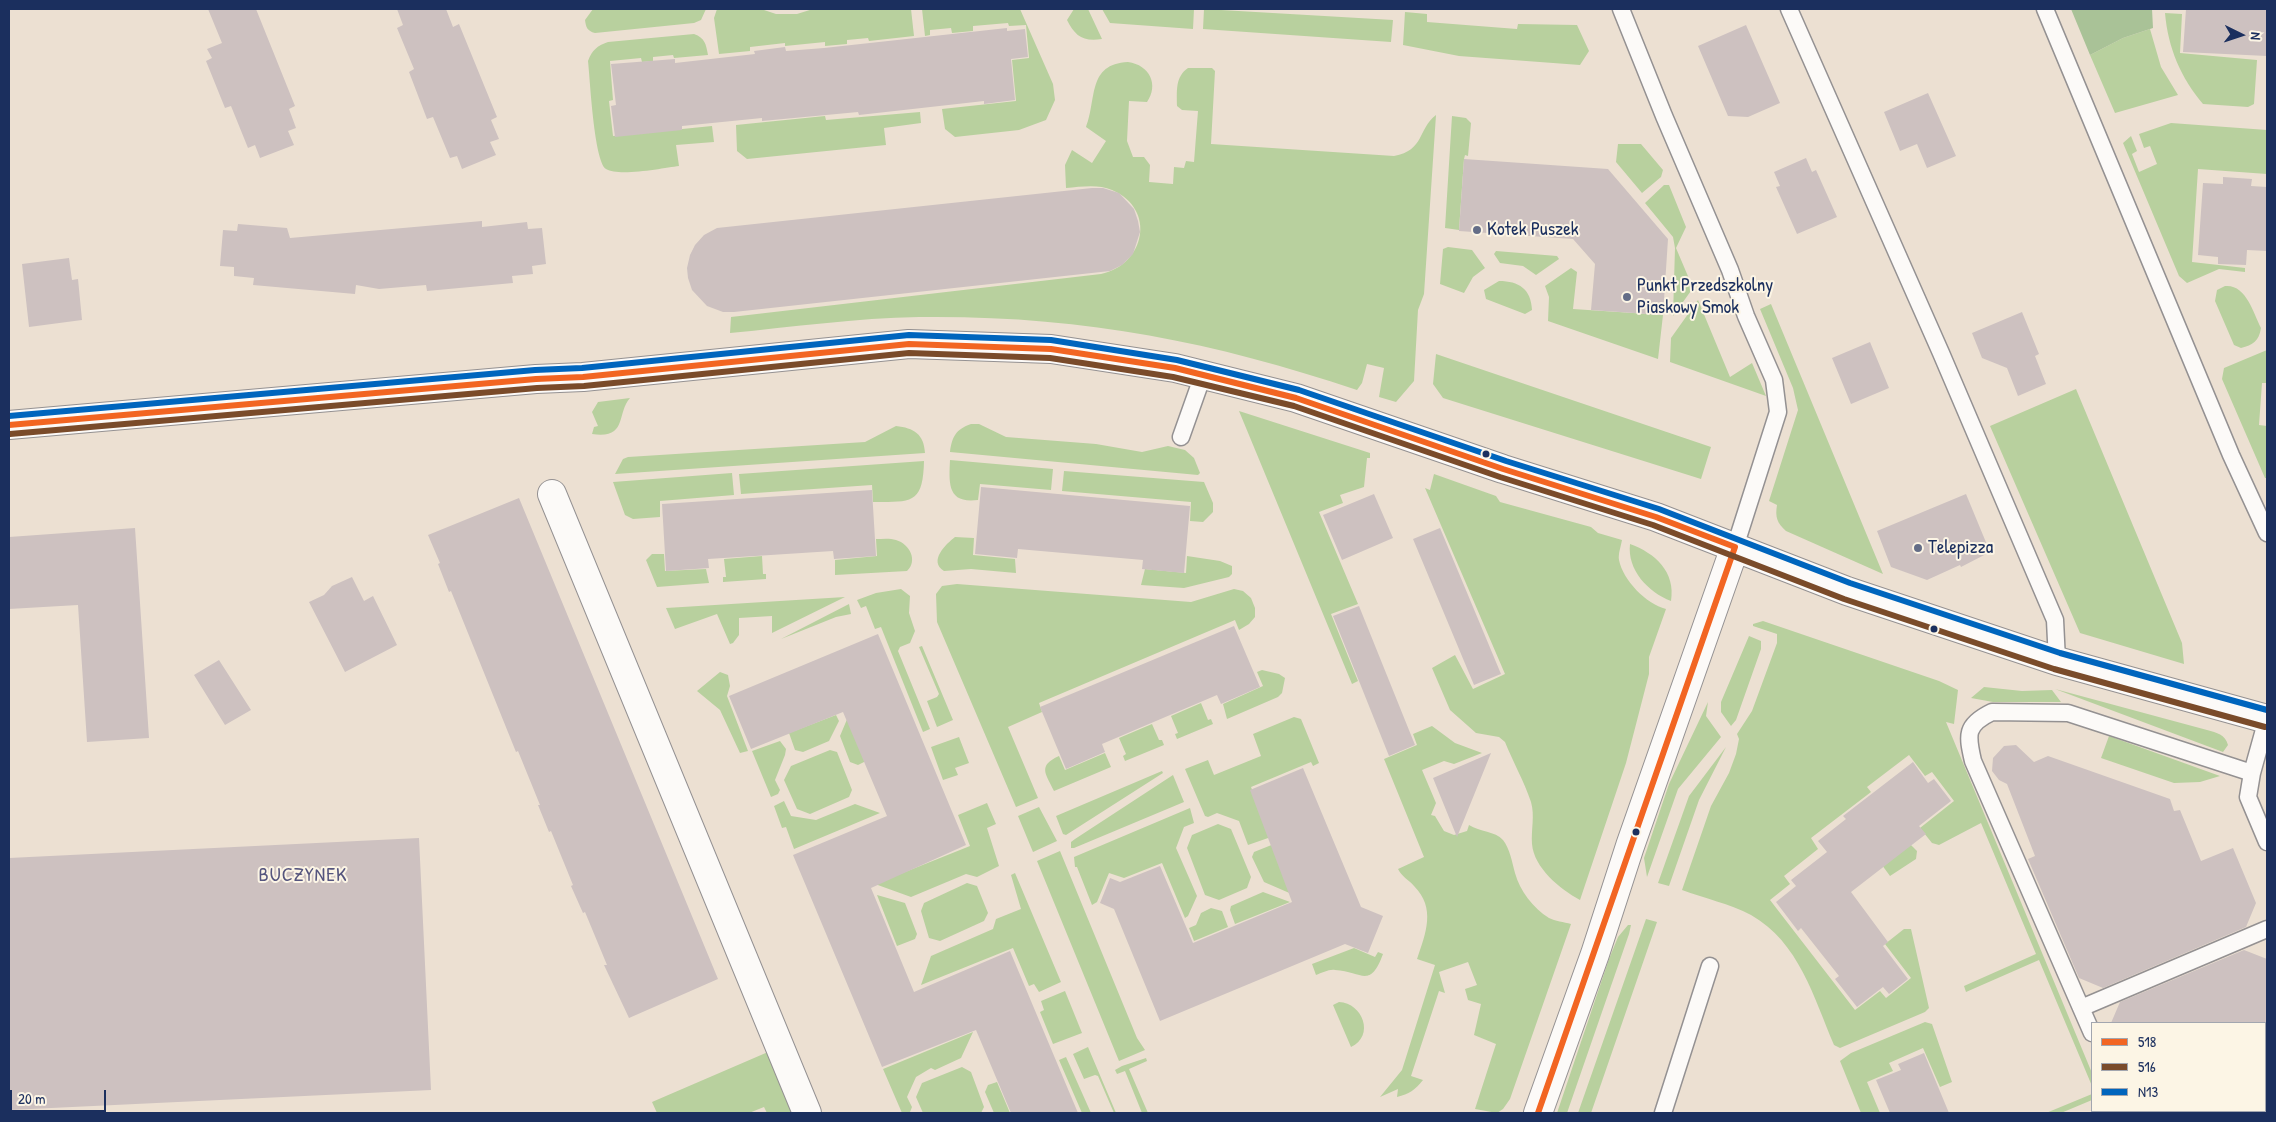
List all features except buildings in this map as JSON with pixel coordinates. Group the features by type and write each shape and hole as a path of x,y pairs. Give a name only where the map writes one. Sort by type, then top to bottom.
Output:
{"street":[{"path":"9,425 536,379 583,377 909,344 1051,349 1175,368 1296,398 1503,469 1656,517 1847,591 2057,661 2267,719"},
{"path":"552,494 807,1113"},
{"path":"1538,1113 1595,954 1630,846 1734,547"}],"lane":[{"path":"1621,9 1774,380 1778,412 1734,547"},
{"path":"1789,9 1929,326 2055,620 2057,661"},
{"path":"2045,9 2232,455 2264,518 2267,533"},
{"path":"1181,436 1203,375"},
{"path":"2091,1030 1973,761 1968,739 1970,729 1982,717 1992,712 2068,713 2252,773"},
{"path":"2267,719 2252,773 2248,797 2267,842"},
{"path":"2082,1008 2267,929"},
{"path":"1663,1113 1710,966"}],"green space":[{"path":"593,9 706,9 701,20 694,23 595,33 587,28 585,20"},
{"path":"717,9 761,9 776,14 797,14 813,9 911,9 914,36 869,41 868,38 847,40 847,44 825,46 825,42 785,46 785,43 750,47 750,51 719,54 714,18"},
{"path":"922,9 1020,9 1053,84 1055,100 1046,120 1019,130 955,137 945,129 942,109 1016,101 1012,60 1029,58 1026,25 1009,26 1008,23 973,26 973,31 952,33 951,28 930,30 930,35 925,36"},
{"path":"1074,9 1088,9 1102,39 1085,39 1073,30 1067,20"},
{"path":"1102,9 1194,9 1193,29 1110,23"},
{"path":"1204,9 1393,20 1391,42 1203,29"},
{"path":"2071,9 2152,9 2153,28 2123,38 2090,55"},
{"path":"1405,12 1427,14 1427,22 1517,29 1518,24 1577,25 1589,51 1580,65 1459,56 1403,45"},
{"path":"2165,13 2182,14 2180,53 2257,60 2254,104 2248,107 2203,104 2188,84 2177,62 2169,38"},
{"path":"2150,29 2161,67 2178,95 2115,113 2090,55 2123,38"},
{"path":"694,34 701,37 707,48 708,55 674,58 673,55 653,57 653,61 642,62 641,58 610,61 613,100 609,101 613,136 712,126 714,142 676,145 679,166 631,172 606,169 598,151 593,119 588,61 591,54 598,47 608,42"},
{"path":"1128,62 1136,64 1147,71 1152,83 1151,96 1147,102 1129,101 1127,141 1133,157 1144,157 1150,165 1149,182 1173,184 1174,167 1184,168 1186,161 1194,162 1198,111 1182,110 1177,106 1179,80 1188,68 1212,68 1215,71 1211,144 1394,156 1411,149 1436,115 1424,294 1418,310 1414,381 1396,402 1379,397 1384,368 1367,364 1362,383 1357,390 1302,372 1195,344 1088,326 977,318 919,317 848,321 730,333 731,317 1101,274 1116,269 1128,260 1136,248 1140,236 1140,223 1135,210 1126,199 1107,188 1089,186 1066,188 1065,165 1072,150 1092,163 1106,141 1086,127 1093,95 1100,76 1106,69 1115,64"},
{"path":"920,112 921,123 884,128 886,145 747,159 737,151 736,125 825,116 826,120"},
{"path":"1452,116 1466,118 1471,123 1468,156 1465,155 1464,159 1459,230 1445,228"},
{"path":"2171,123 2267,130 2267,174 2198,169 2192,262 2245,268 2245,272 2219,269 2187,283 2179,276 2123,143 2131,136 2137,151 2132,154 2139,172 2157,164 2150,146 2144,148 2139,134"},
{"path":"1618,144 1641,144 1663,170 1661,177 1642,193 1616,162"},
{"path":"1664,185 1669,185 1686,227 1676,248 1693,288 1673,316 1675,248 1673,237 1645,203"},
{"path":"1448,247 1472,250 1485,268 1473,277 1464,293 1440,284 1443,249"},
{"path":"1496,251 1557,256 1559,259 1536,275 1523,266 1500,263 1494,254"},
{"path":"1571,268 1577,272 1573,309 1663,315 1658,359 1548,321 1549,297 1545,286"},
{"path":"1499,281 1506,281 1523,288 1529,297 1532,310 1525,314 1486,299 1484,290"},
{"path":"2225,286 2238,289 2244,294 2261,328 2257,339 2245,347 2241,348 2234,345 2215,301 2217,290"},
{"path":"1698,300 1730,377 1752,363 1766,396 1670,362 1671,338"},
{"path":"1771,304 1883,574 1786,531 1777,520 1777,505 1769,501 1798,410 1793,388 1760,309"},
{"path":"2267,350 2267,383 2262,383 2259,425 2267,426 2267,478 2265,478 2222,379 2224,368"},
{"path":"1436,354 1711,447 1701,479 1443,398 1433,384"},
{"path":"2076,389 2182,643 2184,664 2080,633 1990,426"},
{"path":"630,398 616,429 611,433 603,435 592,434 594,427 598,426 592,412 598,402"},
{"path":"1239,411 1370,453 1370,458 1367,458 1364,487 1340,495 1343,503 1319,512 1358,604 1331,614 1358,681 1352,684"},
{"path":"971,424 979,424 1006,437 1096,444 1142,452 1168,446 1185,450 1194,458 1200,473 1198,475 950,452 952,442 958,431"},
{"path":"896,426 908,428 917,433 923,441 925,453 615,474 623,459 628,457 865,442"},
{"path":"950,460 1053,469 1051,490 980,484 978,500 960,499 955,495 950,484"},
{"path":"924,461 921,486 918,493 913,498 897,502 873,502 872,485 741,494 739,474"},
{"path":"1064,471 1204,482 1213,503 1213,512 1203,522 1190,521 1191,502 1062,491"},
{"path":"732,473 734,495 660,501 660,517 633,519 625,515 613,482"},
{"path":"1434,474 1496,496 1500,502 1591,527 1598,533 1622,540 1619,560 1621,568 1630,583 1643,597 1666,609 1649,657 1649,674 1626,763 1580,900 1564,890 1549,877 1534,853 1531,802 1505,742 1499,737 1476,733 1450,710 1432,668 1455,655 1473,689 1505,674 1425,488 1430,490"},
{"path":"955,537 974,538 973,555 1015,559 1016,573 971,569 944,571 940,567 938,558 943,548"},
{"path":"876,539 894,539 909,549 912,562 907,571 835,575 835,560 877,556"},
{"path":"1630,544 1648,553 1662,565 1670,581 1671,601 1654,592 1641,579 1632,563"},
{"path":"652,554 664,554 665,571 706,569 709,583 657,587 646,560"},
{"path":"762,556 763,574 766,574 766,579 723,582 723,577 726,577 724,559"},
{"path":"1187,556 1220,561 1232,566 1232,574 1229,577 1184,588 1141,585 1145,569 1186,573"},
{"path":"957,584 1191,602 1234,589 1243,591 1251,598 1255,608 1255,617 1249,624 1239,630 1235,620 1039,703 1042,712 1008,727 1038,798 1016,807 937,622 936,594 942,586"},
{"path":"901,589 910,596 909,613 915,631 910,643 900,647 898,651 930,729 923,732 881,627 875,629 866,606 861,608 857,600 876,593"},
{"path":"845,597 772,633 772,616 739,618 739,635 730,644 717,614 675,629 666,608"},
{"path":"849,604 851,614 836,617 781,639"},
{"path":"1763,621 1939,681 1958,690 1954,724 1946,722 2091,1071 2091,1084 2039,960 1966,992 1964,986 2036,954 1981,823 1939,845 1932,843 1920,828 1954,801 1932,772 1925,776 1909,755 1867,787 1871,792 1811,838 1818,849 1784,876 1790,884 1770,900 1855,1010 1880,991 1886,998 1911,978 1885,944 1904,929 1911,929 1929,1008 1925,1012 1840,1048 1834,1045 1803,972 1781,940 1768,926 1743,911 1682,890 1711,806 1729,773 1736,754 1739,739 1737,734 1752,711 1777,643 1777,634 1753,626 1753,624"},
{"path":"1749,636 1761,641 1761,649 1736,720 1731,726 1721,712 1721,702"},
{"path":"922,646 953,720 937,727 927,701 937,697 939,694 919,647"},
{"path":"1262,670 1279,674 1285,678 1282,693 1278,697 1227,719 1223,704 1263,686 1257,672"},
{"path":"720,672 728,675 730,686 727,696 748,751 740,753 720,710 697,691"},
{"path":"1984,687 2022,691 2052,690 2061,702 1993,702 1971,698"},
{"path":"2055,689 2214,732 2223,736 2228,745 2223,752"},
{"path":"1708,702 1706,716 1721,737 1678,789 1647,877 1644,858 1669,784"},
{"path":"1201,703 1208,720 1211,719 1213,724 1177,739 1175,734 1178,733 1171,716"},
{"path":"836,715 839,721 829,741 803,752 795,750 789,733"},
{"path":"848,717 866,761 858,765 850,762 840,736"},
{"path":"1294,717 1301,719 1319,763 1313,766 1311,762 1251,787 1271,837 1248,845 1239,821 1217,813 1208,817 1205,816 1185,769 1208,760 1214,775 1261,756 1253,734"},
{"path":"1152,724 1159,740 1162,740 1164,745 1125,761 1123,756 1126,754 1119,738"},
{"path":"1432,726 1455,743 1482,753 1454,764 1444,761 1422,770 1436,803 1431,815 1435,816 1444,831 1454,835 1467,831 1469,825 1500,837 1507,847 1517,880 1528,898 1549,918 1571,924 1510,1099 1503,1109 1497,1113 1475,1109 1496,1044 1474,1035 1481,1004 1468,1000 1465,989 1477,985 1468,962 1439,972 1445,993 1439,991 1411,1076 1423,1080 1412,1091 1405,1094 1397,1097 1398,1089 1380,1097 1402,1070 1435,965 1417,959 1426,930 1427,912 1421,894 1398,869 1424,857 1384,759 1417,745 1413,734"},
{"path":"2109,736 2220,776 2200,782 2174,783 2101,758"},
{"path":"959,737 969,763 955,768 958,775 943,780 931,747"},
{"path":"780,741 786,749 775,780 780,790 778,794 771,797 752,751"},
{"path":"1726,747 1699,800 1669,886 1658,883 1689,796"},
{"path":"830,750 837,752 852,790 849,797 810,814 797,809 784,780 791,766"},
{"path":"1105,753 1111,767 1054,791 1045,771 1048,763 1052,760 1059,756 1065,770"},
{"path":"1162,771 1163,773 1066,835 1063,834 1056,816"},
{"path":"1173,775 1184,802 1071,848 1071,842 1075,839"},
{"path":"784,801 791,816 816,820 855,804 880,813 794,849 786,827 782,828 774,806"},
{"path":"987,803 996,824 987,828 999,866 977,877 966,874 911,897 875,884 970,846 958,815"},
{"path":"1039,807 1057,841 1033,852 1018,816"},
{"path":"1190,808 1194,823 1184,827 1176,848 1197,896 1188,916 1185,918 1162,863 1124,878 1109,873 1097,902 1092,905 1077,867 1075,867 1074,857"},
{"path":"1218,824 1231,829 1251,877 1247,888 1219,900 1205,895 1187,848 1192,835"},
{"path":"1906,840 1917,851 1916,859 1890,876 1879,861"},
{"path":"1274,844 1294,895 1264,882 1252,857 1254,852"},
{"path":"1060,851 1137,1038 1145,1050 1119,1061 1037,861"},
{"path":"1015,873 1061,982 1039,992 1034,984 1029,986 1013,948 921,985 931,956 993,929 996,919 1021,909 1011,875"},
{"path":"967,883 977,886 988,913 984,921 940,941 929,938 921,911 924,903"},
{"path":"1263,892 1290,902 1235,924 1230,910 1231,906"},
{"path":"877,895 905,903 917,934 915,939 897,946"},
{"path":"1211,908 1222,911 1228,927 1194,941 1189,928 1196,925 1201,913"},
{"path":"1646,919 1657,922 1591,1113 1578,1113"},
{"path":"1628,925 1631,925 1629,934 1567,1113 1557,1113 1609,959 1618,937"},
{"path":"1354,948 1375,957 1378,952 1383,954 1374,972 1365,976 1333,970 1316,975 1312,964"},
{"path":"1065,991 1082,1033 1053,1044 1040,1012 1044,1010 1041,1001"},
{"path":"1339,1002 1354,1008 1360,1014 1363,1021 1363,1035 1351,1047 1333,1005"},
{"path":"1925,1022 1932,1024 1952,1082 1940,1087 1923,1048 1889,1063 1893,1071 1867,1082 1880,1113 1861,1113 1840,1061 1851,1053"},
{"path":"973,1032 961,1058 935,1070 931,1068 916,1077 907,1097 912,1107 910,1112 902,1113 883,1069"},
{"path":"1088,1047 1116,1113 1114,1113 1098,1076 1095,1075 1084,1079 1073,1054"},
{"path":"768,1052 794,1113 767,1113 764,1107 749,1113 657,1113 652,1102"},
{"path":"1066,1057 1091,1113 1082,1113 1059,1060"},
{"path":"1146,1058 1147,1061 1129,1069 1148,1113 1142,1113 1125,1071 1117,1074 1115,1070"},
{"path":"962,1067 971,1072 984,1107 981,1113 923,1113 916,1097 922,1083"},
{"path":"997,1082 1010,1113 994,1113 985,1092 988,1085"},
{"path":"2091,1094 2091,1100 2061,1113 2046,1113"}],"transit line":[{"name":"N13","path":"9,416 535,370 582,368 909,335 1051,340 1177,360 1299,390 1506,461 1659,509 1850,583 2060,653 2267,710"},
{"name":"518","path":"9,425 536,379 583,377 909,344 1051,349 1175,368 1296,398 1503,469 1656,517 1735,547"},
{"name":"516","path":"10,434 537,388 584,386 909,353 1050,358 1173,377 1294,406 1500,477 1653,525 1844,599 2054,669 2265,727"},
{"name":"518","path":"1538,1113 1735,547"}],"place":[{"name":"Kotek Puszek","path":"1477,230"},
{"name":"Punkt Przedszkolny Piaskowy Smok","path":"1627,297"},
{"name":"Telepizza","path":"1918,548"}],"district":[{"name":"BUCZYNEK","path":"303,876"}]}
